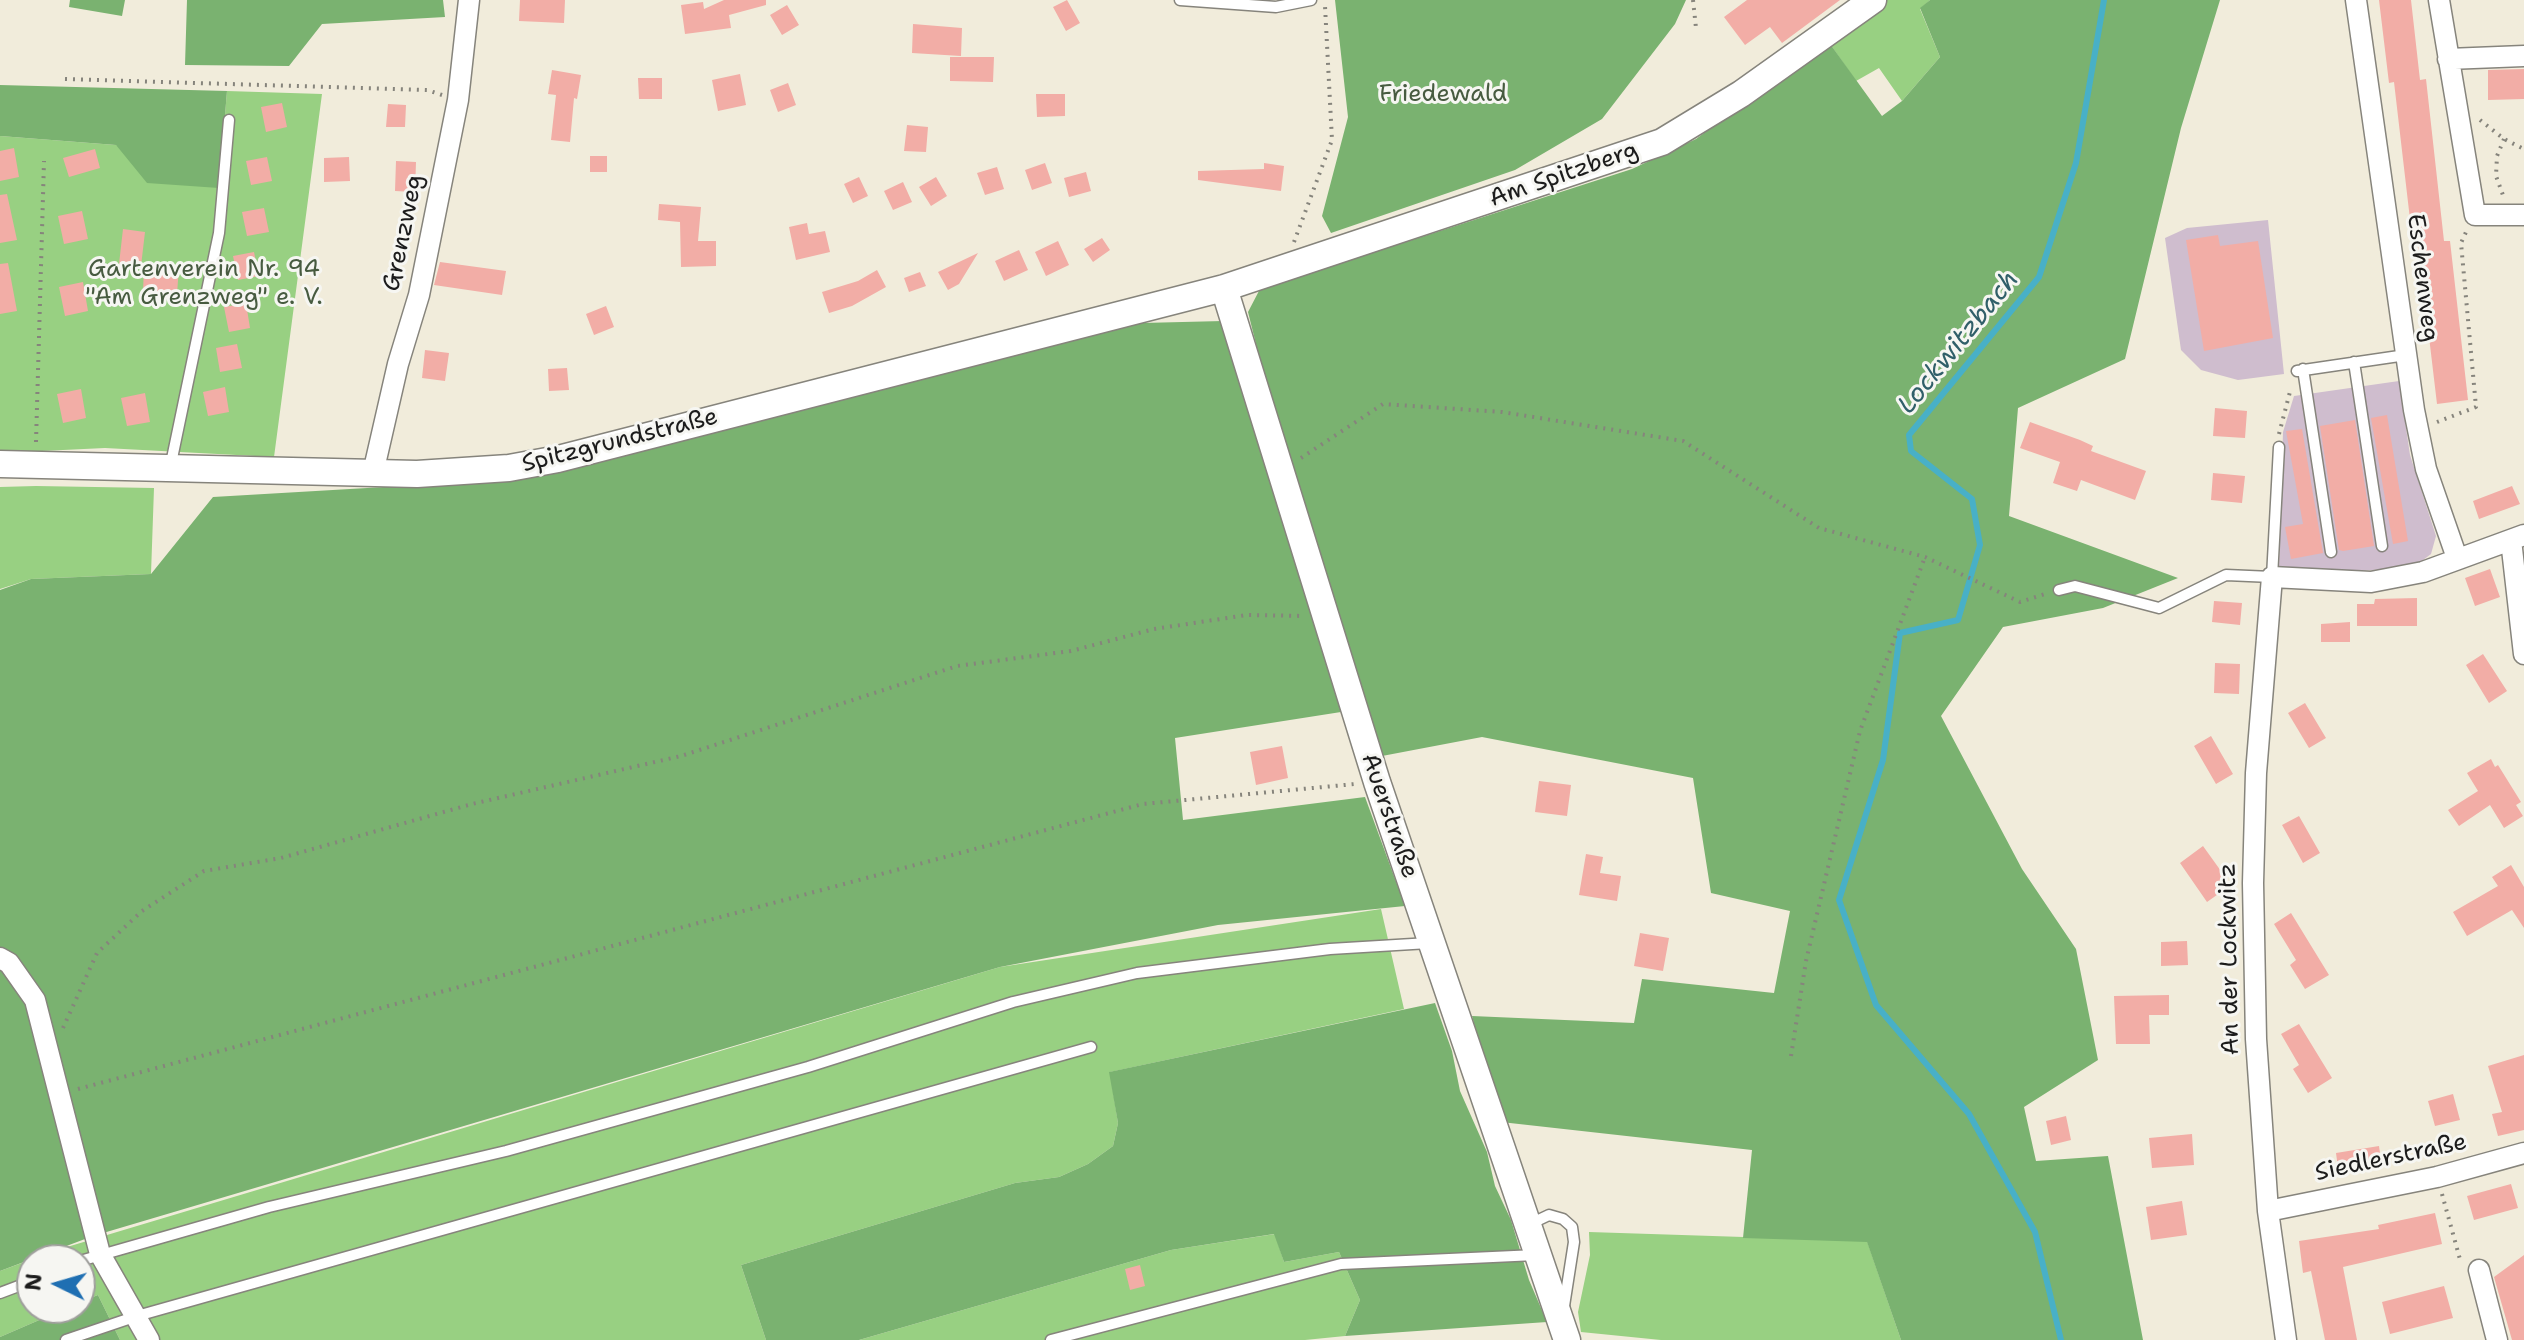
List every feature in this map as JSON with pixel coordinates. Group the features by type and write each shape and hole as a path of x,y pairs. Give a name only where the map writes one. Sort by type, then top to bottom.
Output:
{"street":[{"name":"Grenzweg","path":"373,473 398,364 419,295 458,100 469,0"},
{"name":"Am Spitzberg","path":"1224,288 1662,142 1741,94 1873,0"},
{"name":"Eschenweg","path":"2356,0 2418,428 2426,469 2457,558"},
{"path":"2439,0 2475,215 2518,215"},
{"path":"2448,59 2524,56"},
{"name":"Spitzgrundstraße","path":"0,464 464,473 558,459 1224,288"},
{"name":"Auerstraße","path":"1224,288 1323,616 1377,782 1564,1332"},
{"path":"2272,577 2371,582 2423,572 2518,538 2524,654"},
{"name":"An der Lockwitz","path":"2272,577 2256,773 2253,883 2256,1039 2268,1211 2286,1340"},
{"path":"0,958 9,963 35,1000 100,1254 149,1340"},
{"name":"Siedlerstraße","path":"2268,1211 2437,1177 2524,1153"},
{"path":"2479,1270 2496,1340"}],"lane":[{"path":"1180,0 1276,7 1311,0"},
{"path":"170,468 219,233 229,120"},
{"path":"2331,552 2300,370 2406,355"},
{"path":"2354,362 2382,546"},
{"path":"2059,590 2075,586 2159,608 2226,575 2272,577 2279,447"},
{"path":"96,1255 269,1207 581,1130 808,1067 1013,1002 1137,973 1330,949 1432,943"},
{"path":"66,1340 137,1316 1091,1047"},
{"path":"1528,1226 1549,1215 1563,1219 1572,1227 1574,1242 1564,1332"},
{"path":"1051,1340 1341,1264 1538,1255"}],"path":[{"path":"1296,264 1293,236 1332,140 1324,0"},
{"path":"1693,0 1696,28"},
{"path":"65,79 427,90 458,100"},
{"path":"2455,103 2504,139 2524,149"},
{"path":"2504,139 2497,156 2496,176 2518,215"},
{"path":"35,463 44,161"},
{"path":"2418,428 2476,407 2461,243 2475,215"},
{"path":"2279,447 2278,436 2300,370"},
{"path":"1279,473 1383,404 1502,412 1683,441 1819,528 1925,557 2020,602 2059,590"},
{"path":"1791,1056 1806,961 1860,731 1925,557"},
{"path":"50,1056 97,953 142,911 204,871 281,858 472,804 681,756 957,666 1071,651 1154,629 1247,615 1323,616"},
{"path":"59,1094 1143,804 1377,782"},
{"path":"2437,1177 2464,1273 2479,1270"}],"shaded area":[{"path":"2268,220 2284,374 2238,380 2201,370 2181,350 2165,238 2187,228"},
{"path":"2399,381 2410,455 2436,536 2431,554 2415,566 2373,570 2321,573 2279,566 2283,432 2294,396"}],"green space":[{"path":"70,0 125,0 122,16 69,7"},
{"path":"187,0 443,0 445,17 322,24 289,66 185,65"},
{"name":"Friedewald","path":"1335,0 1686,0 1675,24 1602,119 1515,170 1331,233 1322,216 1348,117"},
{"path":"1885,0 1930,0 1920,9 1940,57 1902,101 1879,68 1856,81 1828,41"},
{"path":"1930,0 2220,0 2181,128 2125,359 2018,408 2009,516 2178,578 2103,608 2003,627 1941,716 2022,869 2076,949 2098,1060 2024,1107 2036,1161 2108,1156 2143,1340 1901,1340 1867,1242 1743,1238 1752,1150 1501,1122 1472,1016 1634,1023 1642,979 1774,993 1790,911 1711,893 1693,778 1482,737 1382,756 1288,472 1248,312 1260,289 1632,169 1696,139 1828,41 1882,116 1902,101 1940,57 1920,8"},
{"path":"0,85 227,91 219,188 147,183 116,145 0,136"},
{"name":"Gartenverein Nr. 94 \"Am Grenzweg\" e. V.","path":"227,91 322,94 274,457 105,448 0,453 0,136 116,145 219,187"},
{"path":"1223,321 1341,712 1175,738 1183,820 1365,797 1405,906 1218,925 1000,967 72,1244 16,1244 16,1265 0,1271 0,590 31,579 151,574 213,497 487,481 1142,323"},
{"path":"0,487 154,488 151,574 31,579 0,589"},
{"path":"1381,909 1404,1009 1110,1072 1118,1123 1113,1146 1088,1164 1059,1177 1015,1183 741,1265 766,1340 120,1340 96,1296 96,1244 77,1244 1000,967"},
{"path":"1435,1003 1452,1051 1460,1091 1487,1152 1495,1186 1511,1220 1529,1280 1547,1322 1345,1336 1360,1300 1339,1252 1284,1262 1274,1234 1171,1250 859,1340 766,1340 741,1265 1015,1183 1059,1177 1088,1164 1113,1146 1118,1123 1109,1072"},
{"path":"1589,1232 1867,1241 1901,1340 1661,1340 1581,1332 1578,1312 1590,1255"},
{"path":"1275,1234 1284,1262 1339,1252 1360,1300 1345,1336 1305,1340 859,1340 1171,1250"},
{"path":"16,1265 16,1324 30,1324 0,1337 0,1271"},
{"path":"96,1296 120,1340 0,1340 0,1337 30,1324 96,1324"}],"building":[{"path":"520,0 565,0 564,23 519,21"},
{"path":"724,0 766,0 766,5 729,15 731,28 685,34 681,5 703,2 704,9"},
{"path":"1067,0 1080,23 1066,31 1053,7"},
{"path":"1747,0 1840,0 1782,43 1770,27 1745,45 1724,17"},
{"path":"2379,0 2411,0 2420,80 2426,79 2444,241 2450,241 2468,400 2437,404 2418,244 2413,245 2394,82 2389,83"},
{"path":"787,5 799,25 782,35 770,15"},
{"path":"913,24 962,28 961,56 912,53"},
{"path":"950,57 994,57 993,82 950,81"},
{"path":"2524,69 2524,99 2488,100 2488,70"},
{"path":"552,70 581,75 577,99 574,98 570,142 551,140 556,95 548,94"},
{"path":"740,74 746,105 718,111 712,80"},
{"path":"638,78 662,78 662,99 639,99"},
{"path":"788,83 796,105 778,112 770,90"},
{"path":"1036,94 1065,94 1065,116 1037,117"},
{"path":"282,103 287,127 266,132 261,107"},
{"path":"388,104 406,105 405,127 386,127"},
{"path":"907,125 928,127 926,152 904,151"},
{"path":"14,148 19,177 0,181 0,151"},
{"path":"95,149 100,168 69,177 63,158"},
{"path":"590,156 607,156 607,172 590,172"},
{"path":"267,157 272,181 251,185 246,161"},
{"path":"349,157 350,181 324,182 324,158"},
{"path":"396,161 416,162 415,192 395,191"},
{"path":"1045,163 1052,183 1032,190 1025,170"},
{"path":"1264,163 1284,166 1281,191 1198,180 1198,171 1264,169"},
{"path":"997,167 1004,189 985,195 977,173"},
{"path":"1086,172 1091,191 1069,197 1064,178"},
{"path":"859,177 868,196 853,203 844,184"},
{"path":"936,177 947,196 931,206 919,187"},
{"path":"903,182 912,202 893,210 884,191"},
{"path":"7,194 17,240 0,243 0,195"},
{"path":"659,204 701,207 698,241 716,241 716,266 681,267 680,222 658,220"},
{"path":"264,208 269,232 247,236 242,212"},
{"path":"82,211 88,239 64,244 58,216"},
{"path":"807,223 809,234 825,231 830,252 796,260 789,227"},
{"path":"123,229 145,232 141,266 119,264"},
{"path":"2218,235 2220,246 2258,241 2273,338 2204,351 2186,240"},
{"path":"1102,238 1110,250 1093,262 1084,249"},
{"path":"1058,241 1069,265 1046,276 1035,252"},
{"path":"1019,250 1028,270 1004,281 995,261"},
{"path":"254,252 259,276 238,280 233,256"},
{"path":"978,253 959,284 948,290 938,272"},
{"path":"440,262 506,271 502,295 434,285"},
{"path":"8,263 17,311 0,314 0,264"},
{"path":"144,264 179,265 177,295 143,293"},
{"path":"877,270 886,287 852,306 829,313 822,292 858,281"},
{"path":"920,272 926,286 909,292 904,278"},
{"path":"83,282 88,311 65,316 59,287"},
{"path":"246,303 250,328 229,332 224,307"},
{"path":"606,306 614,327 594,335 586,314"},
{"path":"237,344 242,368 220,372 216,348"},
{"path":"425,350 449,353 445,381 422,378"},
{"path":"567,368 569,390 549,391 548,369"},
{"path":"225,387 229,412 208,416 203,392"},
{"path":"81,389 86,418 63,423 57,394"},
{"path":"145,393 150,422 127,426 121,398"},
{"path":"2215,408 2247,411 2245,438 2213,436"},
{"path":"2387,415 2408,541 2393,544 2371,418"},
{"path":"2355,420 2374,546 2343,551 2339,550 2320,426"},
{"path":"2030,422 2093,446 2091,451 2146,471 2135,500 2081,480 2077,491 2053,483 2060,462 2020,448"},
{"path":"2302,429 2323,553 2291,559 2285,527 2303,524 2286,431"},
{"path":"2213,473 2245,476 2242,503 2211,500"},
{"path":"2512,486 2520,504 2479,519 2473,501"},
{"path":"2490,569 2500,597 2475,606 2465,578"},
{"path":"2417,598 2417,626 2357,626 2357,604 2374,604 2375,599"},
{"path":"2214,601 2242,603 2240,625 2212,622"},
{"path":"2350,622 2350,642 2321,642 2321,624"},
{"path":"2483,654 2507,691 2489,703 2466,665"},
{"path":"2215,663 2240,664 2239,694 2214,693"},
{"path":"2305,703 2326,738 2309,748 2288,713"},
{"path":"2211,736 2233,774 2216,784 2194,746"},
{"path":"1282,746 1288,778 1256,785 1250,752"},
{"path":"2491,759 2521,802 2516,805 2523,816 2504,828 2490,805 2459,826 2448,810 2478,791 2467,773"},
{"path":"1539,781 1571,785 1567,816 1535,812"},
{"path":"2299,816 2320,853 2303,863 2282,825"},
{"path":"2203,846 2231,885 2207,902 2180,863"},
{"path":"1586,854 1603,857 1600,873 1621,876 1617,901 1579,895"},
{"path":"2511,865 2524,887 2524,928 2512,910 2467,936 2453,912 2498,886 2492,877"},
{"path":"2291,913 2329,975 2305,989 2290,965 2296,960 2274,924"},
{"path":"1640,933 1669,938 1663,971 1634,966"},
{"path":"2187,941 2188,965 2161,966 2161,942"},
{"path":"2169,995 2169,1015 2149,1015 2150,1044 2116,1044 2114,996"},
{"path":"2299,1024 2332,1078 2308,1093 2293,1069 2299,1065 2281,1034"},
{"path":"2524,1055 2524,1130 2498,1136 2492,1114 2502,1112 2488,1066"},
{"path":"2453,1094 2460,1120 2435,1126 2428,1101"},
{"path":"2066,1116 2071,1140 2051,1145 2046,1121"},
{"path":"2192,1134 2194,1165 2152,1168 2149,1138"},
{"path":"2379,1146 2382,1168 2339,1175 2336,1153"},
{"path":"2511,1184 2518,1208 2474,1220 2467,1196"},
{"path":"2182,1201 2187,1235 2151,1240 2146,1207"},
{"path":"2435,1213 2442,1244 2343,1267 2357,1340 2325,1340 2311,1271 2303,1273 2299,1241 2379,1229 2378,1225"},
{"path":"2524,1255 2524,1340 2512,1340 2494,1277"},
{"path":"1140,1265 1145,1286 1130,1290 1125,1269"},
{"path":"2444,1286 2453,1318 2390,1334 2382,1302"}],"waterway":[{"name":"Lockwitzbach","path":"2061,1340 2035,1232 1969,1114 1876,1005 1839,900 1883,760 1900,633 1958,620 1980,545 1972,499 1911,451 1909,435 2039,277 2076,163 2104,0"}]}
